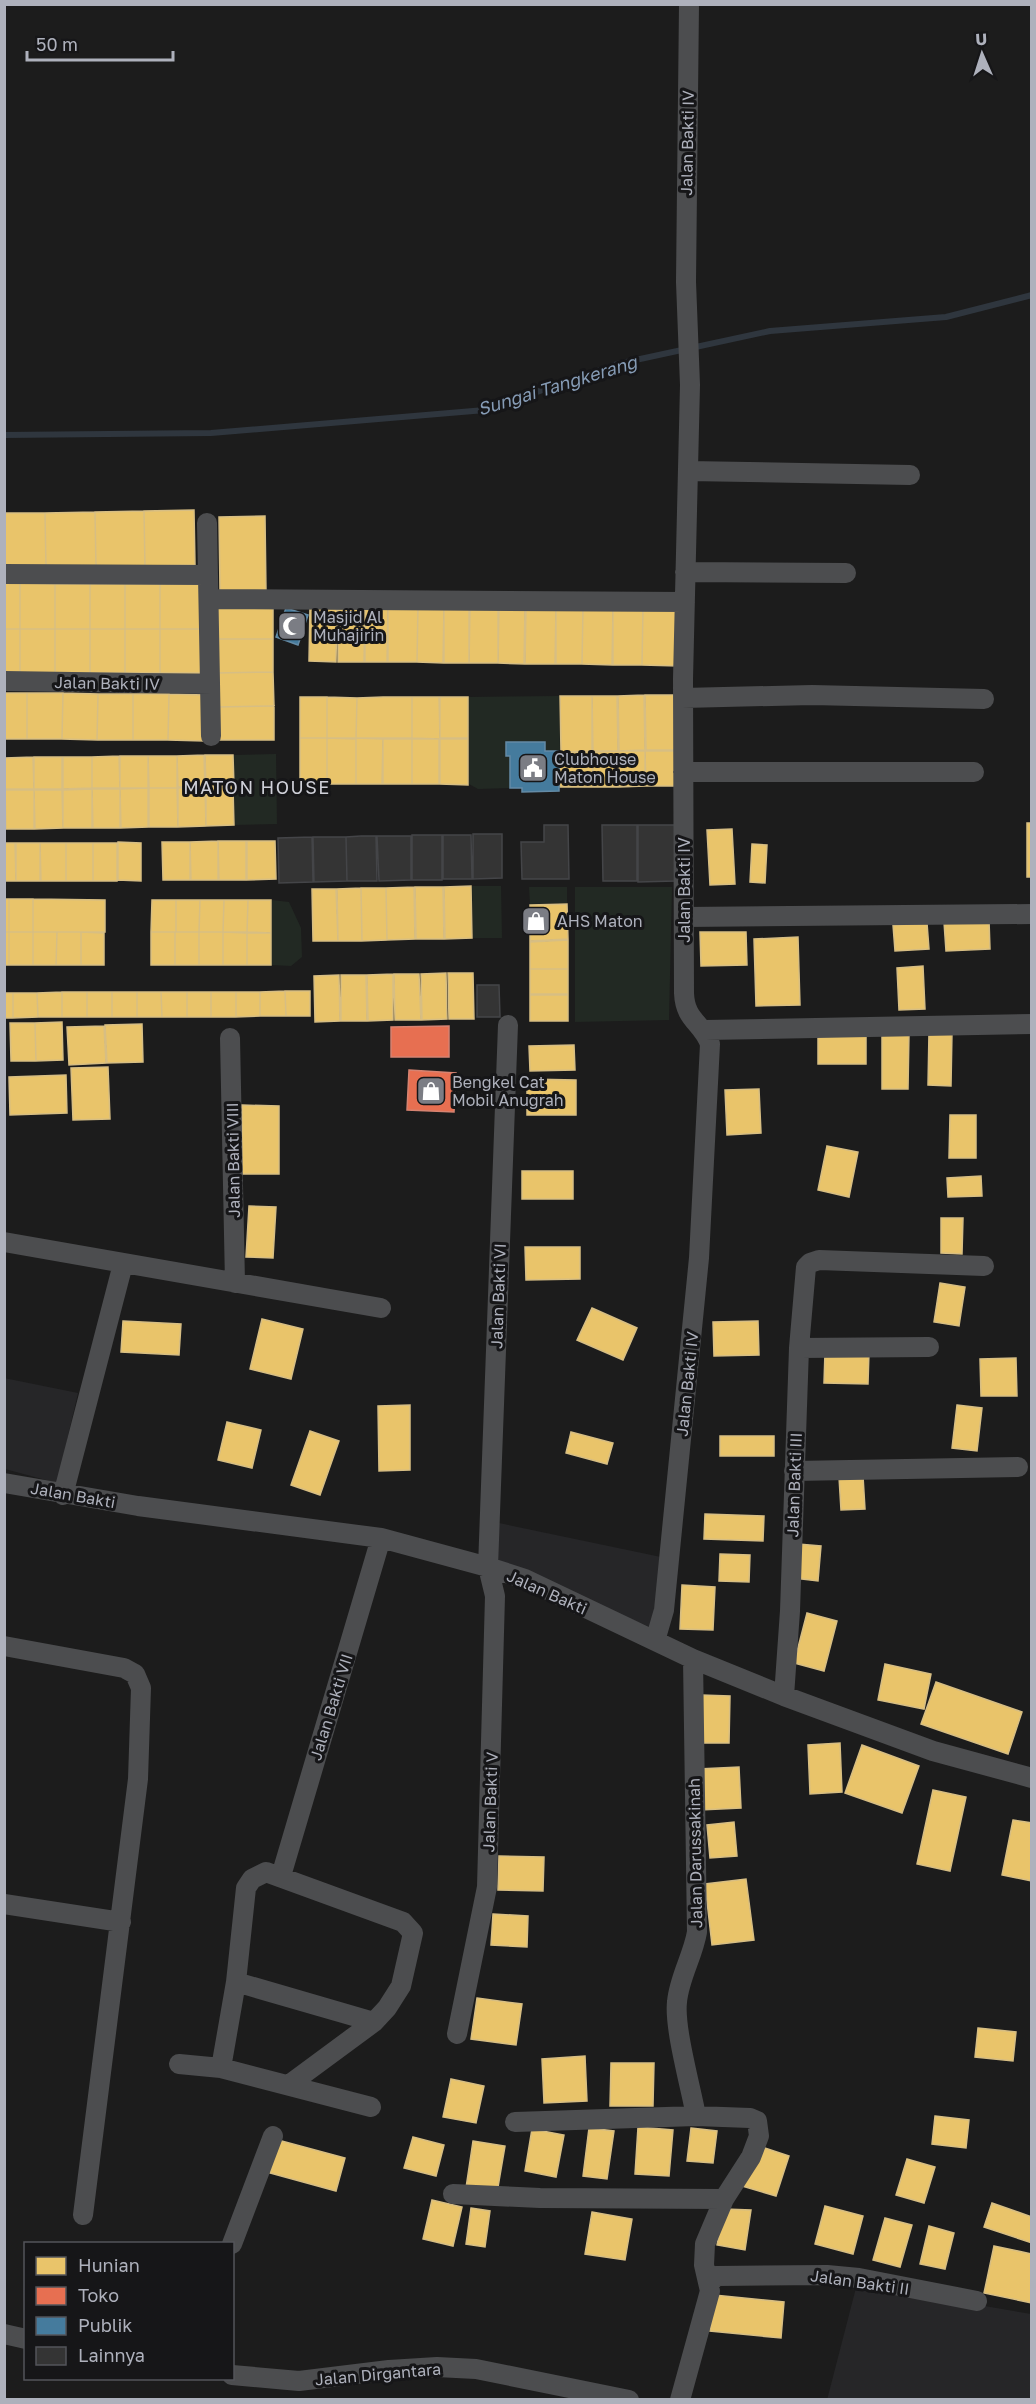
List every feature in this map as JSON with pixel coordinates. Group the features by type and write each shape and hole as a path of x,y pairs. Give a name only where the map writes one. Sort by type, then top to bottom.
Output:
{"street":[{"name":"Jalan Bakti IV","path":"654,1641 664,1610 699,1258 710,1044 705,1030 693,1023 684,1003 683,698 690,385 686,282 689,4"},
{"path":"688,471 910,475"},
{"path":"207,523 211,736"},
{"path":"685,572 846,573"},
{"path":"4,574 208,575"},
{"path":"209,599 685,602"},
{"name":"Jalan Bakti IV","path":"4,681 210,684"},
{"path":"683,698 812,695 984,699"},
{"path":"683,772 974,772"},
{"path":"685,918 1032,914"},
{"path":"705,1030 1032,1024"},
{"name":"Jalan Bakti VI","path":"488,1567 508,1025"},
{"name":"Jalan Bakti VIII","path":"230,1038 235,1283"},
{"path":"4,1242 381,1308"},
{"name":"Jalan Bakti III","path":"784,1696 790,1611 799,1348 804,1273 810,1263 819,1260 984,1266"},
{"path":"63,1494 123,1264"},
{"path":"799,1348 929,1347"},
{"path":"794,1471 1018,1467"},
{"name":"Jalan Bakti","path":"4,1483 63,1494 381,1538 488,1567 525,1579 693,1659 784,1696 933,1751 1032,1778"},
{"name":"Jalan Bakti VII","path":"281,1876 381,1538"},
{"name":"Jalan Bakti V","path":"457,2034 487,1887 495,1596 488,1567"},
{"path":"4,1646 117,1666 132,1671 141,1688 138,1779 83,2215"},
{"name":"Jalan Darussakinah","path":"693,1659 697,1932 691,1960 676,2003 677,2021 696,2116"},
{"path":"221,2068 236,1982 246,1888 252,1879 261,1874 281,1876 403,1922 412,1929 413,1941 401,1986 395,1998 374,2022 290,2084"},
{"path":"4,1904 121,1922"},
{"path":"236,1982 374,2022"},
{"path":"179,2064 221,2068 290,2084 371,2107"},
{"path":"515,2122 696,2116 744,2117 753,2119 759,2126 759,2136 751,2157 724,2199 705,2244 704,2265 710,2283 680,2400"},
{"path":"233,2242 273,2136"},
{"path":"453,2194 540,2198 724,2199"},
{"name":"Jalan Bakti II","path":"710,2283 716,2276 827,2275 859,2278 977,2301"},
{"path":"4,2334 24,2339"},
{"name":"Jalan Dirgantara","path":"234,2375 298,2381 389,2370 467,2369 507,2374 630,2400"}],"shaded area":[{"path":"559,696 560,751 545,751 544,742 506,742 510,756 510,788 478,789 469,784 468,697"},
{"path":"276,754 277,824 235,825 233,755"},
{"path":"472,886 501,886 502,938 473,938"},
{"path":"529,887 567,887 567,903 530,904"},
{"path":"575,887 672,887 669,1020 575,1022"},
{"path":"272,900 289,902 301,928 302,957 291,966 271,965"},
{"path":"4,1378 78,1393 57,1483 5,1469"},
{"path":"499,1523 661,1557 652,1628 496,1562"},
{"path":"857,2284 1031,2314 1031,2399 827,2400"}],"building: Hunian":[{"path":"194,510 195,565 145,566 144,511"},
{"path":"144,511 145,566 96,567 95,512"},
{"path":"95,512 96,567 46,567 45,513"},
{"path":"4,513 45,513 46,567 4,568"},
{"path":"265,516 266,591 220,591 219,517"},
{"path":"4,583 20,583 20,629 4,629"},
{"path":"20,583 55,584 55,629 20,629"},
{"path":"55,584 90,584 90,629 55,629"},
{"path":"90,584 125,584 125,629 90,629"},
{"path":"125,584 160,584 160,629 125,629"},
{"path":"160,584 202,584 202,629 160,629"},
{"path":"215,605 273,605 273,639 215,639"},
{"path":"310,606 337,606 336,662 309,661"},
{"path":"338,606 365,606 364,662 338,662"},
{"path":"365,606 388,606 387,662 365,662"},
{"path":"388,606 418,606 417,662 388,662"},
{"path":"418,606 444,607 443,663 417,662"},
{"path":"444,607 469,607 469,663 444,663"},
{"path":"470,607 498,607 498,663 469,663"},
{"path":"499,607 525,607 524,664 498,663"},
{"path":"526,607 556,608 555,664 525,664"},
{"path":"556,608 583,608 582,664 556,664"},
{"path":"583,608 613,608 612,665 582,664"},
{"path":"613,608 643,608 642,665 613,665"},
{"path":"643,608 678,608 678,666 642,665"},
{"path":"4,629 20,629 20,673 4,673"},
{"path":"20,629 55,629 55,673 20,673"},
{"path":"55,629 90,629 90,673 55,673"},
{"path":"90,629 125,629 125,673 90,673"},
{"path":"125,629 160,629 160,673 125,673"},
{"path":"160,629 202,629 202,673 160,673"},
{"path":"215,639 273,639 273,672 216,673"},
{"path":"273,672 274,706 216,707 216,673"},
{"path":"4,693 27,693 27,739 4,739"},
{"path":"27,693 63,693 62,739 27,739"},
{"path":"63,693 98,694 97,740 62,739"},
{"path":"98,694 133,694 133,740 97,740"},
{"path":"133,694 169,694 168,740 133,740"},
{"path":"169,694 204,695 204,741 168,740"},
{"path":"644,695 645,750 619,751 618,696"},
{"path":"645,695 676,695 677,750 646,750"},
{"path":"560,696 592,696 592,751 561,752"},
{"path":"592,696 617,696 618,751 593,751"},
{"path":"300,697 327,697 327,738 300,738"},
{"path":"327,697 357,698 356,738 327,738"},
{"path":"412,697 412,738 356,738 357,698"},
{"path":"412,697 439,697 440,739 412,738"},
{"path":"440,697 468,697 468,738 440,738"},
{"path":"274,706 274,740 216,740 216,707"},
{"path":"300,738 327,738 327,784 300,784"},
{"path":"327,738 356,739 356,784 327,784"},
{"path":"356,738 383,739 382,784 356,784"},
{"path":"383,739 412,739 412,784 383,784"},
{"path":"412,739 439,739 439,784 412,784"},
{"path":"440,739 468,739 468,785 440,784"},
{"path":"619,751 645,751 645,786 619,787"},
{"path":"619,751 619,787 593,787 593,752"},
{"path":"645,751 676,751 677,786 646,786"},
{"path":"560,752 592,752 593,787 560,787"},
{"path":"204,755 205,787 178,787 177,756"},
{"path":"205,755 233,755 234,786 206,787"},
{"path":"119,756 120,788 92,788 92,757"},
{"path":"120,756 148,756 148,788 120,788"},
{"path":"148,756 177,756 177,788 149,788"},
{"path":"33,757 34,789 5,789 5,758"},
{"path":"34,757 62,757 62,789 34,789"},
{"path":"63,757 92,757 92,788 63,789"},
{"path":"206,787 233,787 234,825 206,826"},
{"path":"148,788 148,827 121,828 120,789"},
{"path":"149,788 177,788 178,827 149,827"},
{"path":"178,788 205,788 206,826 178,827"},
{"path":"92,789 120,789 120,828 93,828"},
{"path":"92,789 92,828 63,828 63,790"},
{"path":"5,790 34,790 34,829 6,829"},
{"path":"34,790 62,790 63,828 35,829"},
{"path":"1027,823 1032,823 1032,877 1027,877"},
{"path":"732,829 735,884 710,885 707,830"},
{"path":"218,841 246,841 246,880 219,880"},
{"path":"218,841 218,880 191,880 190,842"},
{"path":"247,841 275,841 276,879 247,880"},
{"path":"118,842 141,843 141,881 118,880"},
{"path":"162,842 190,842 190,880 163,880"},
{"path":"4,843 15,843 16,881 4,881"},
{"path":"16,843 40,843 40,881 16,881"},
{"path":"40,843 66,843 66,881 41,881"},
{"path":"66,843 93,843 93,881 66,881"},
{"path":"93,843 117,843 117,881 93,881"},
{"path":"752,844 767,845 765,883 750,882"},
{"path":"471,886 472,938 445,939 444,887"},
{"path":"414,887 415,939 387,940 386,888"},
{"path":"415,887 443,887 444,939 416,939"},
{"path":"361,888 386,888 387,940 362,941"},
{"path":"361,888 362,941 338,941 337,889"},
{"path":"312,889 336,889 338,941 313,941"},
{"path":"4,899 9,899 9,932 4,932"},
{"path":"9,899 33,899 33,932 9,932"},
{"path":"33,899 105,900 105,932 33,932"},
{"path":"152,900 176,900 176,932 151,932"},
{"path":"176,900 200,900 199,932 176,932"},
{"path":"200,900 224,900 223,932 199,932"},
{"path":"224,900 248,900 247,932 223,932"},
{"path":"248,900 271,900 271,933 247,932"},
{"path":"567,904 568,939 530,941 530,905"},
{"path":"989,920 990,949 946,951 944,922"},
{"path":"927,923 929,949 895,951 893,925"},
{"path":"4,932 9,932 9,965 4,965"},
{"path":"9,932 33,932 33,965 9,965"},
{"path":"33,932 57,932 56,965 33,965"},
{"path":"57,932 81,932 81,965 56,965"},
{"path":"81,932 104,933 104,965 81,965"},
{"path":"151,932 175,932 175,965 151,965"},
{"path":"175,932 199,932 199,965 175,965"},
{"path":"199,932 223,932 223,965 199,965"},
{"path":"223,932 247,933 247,965 223,965"},
{"path":"700,932 746,932 747,965 701,966"},
{"path":"247,933 271,933 271,965 247,965"},
{"path":"798,937 800,1005 756,1006 754,939"},
{"path":"568,940 568,969 530,969 530,942"},
{"path":"923,966 925,1009 899,1010 897,968"},
{"path":"530,969 568,969 568,994 530,994"},
{"path":"446,973 447,1019 422,1020 421,974"},
{"path":"448,973 473,973 474,1019 449,1019"},
{"path":"393,974 393,1020 368,1021 367,975"},
{"path":"394,974 419,974 421,1020 395,1020"},
{"path":"339,975 340,1021 315,1022 314,976"},
{"path":"341,975 366,975 367,1021 341,1021"},
{"path":"285,991 286,1016 260,1016 260,992"},
{"path":"285,991 310,991 310,1016 286,1016"},
{"path":"62,992 62,1017 38,1017 37,993"},
{"path":"62,992 87,992 87,1017 62,1017"},
{"path":"87,992 112,992 112,1017 87,1017"},
{"path":"112,992 137,992 137,1017 112,1017"},
{"path":"137,992 161,992 162,1017 137,1017"},
{"path":"161,992 187,992 187,1017 162,1017"},
{"path":"187,992 211,992 211,1017 187,1017"},
{"path":"211,992 236,992 236,1017 211,1017"},
{"path":"236,992 260,992 260,1016 236,1017"},
{"path":"4,993 13,993 13,1018 4,1018"},
{"path":"13,993 37,993 38,1017 13,1018"},
{"path":"530,995 568,995 568,1021 530,1021"},
{"path":"62,1022 63,1060 36,1061 35,1023"},
{"path":"10,1023 35,1023 36,1061 11,1061"},
{"path":"142,1024 143,1062 107,1063 105,1025"},
{"path":"104,1026 106,1063 69,1065 67,1027"},
{"path":"866,1031 866,1064 818,1064 818,1032"},
{"path":"929,1032 952,1032 951,1086 928,1085"},
{"path":"882,1033 909,1033 908,1089 882,1089"},
{"path":"574,1045 575,1070 530,1071 529,1046"},
{"path":"108,1067 110,1119 73,1120 71,1068"},
{"path":"66,1075 67,1113 10,1115 9,1077"},
{"path":"527,1079 576,1080 576,1115 527,1115"},
{"path":"759,1089 761,1133 727,1135 725,1090"},
{"path":"242,1105 279,1106 279,1174 242,1174"},
{"path":"950,1115 976,1115 976,1158 949,1158"},
{"path":"827,1146 858,1152 849,1197 818,1190"},
{"path":"522,1171 573,1171 573,1199 522,1199"},
{"path":"981,1176 982,1196 948,1197 947,1178"},
{"path":"249,1206 276,1207 273,1258 246,1257"},
{"path":"941,1218 963,1218 962,1254 941,1253"},
{"path":"525,1247 580,1247 580,1279 526,1280"},
{"path":"940,1283 965,1287 959,1326 934,1322"},
{"path":"592,1308 637,1328 623,1360 577,1340"},
{"path":"262,1319 303,1329 291,1379 250,1369"},
{"path":"123,1321 181,1324 179,1355 121,1352"},
{"path":"758,1321 759,1355 714,1356 713,1322"},
{"path":"825,1352 869,1352 868,1384 824,1383"},
{"path":"1016,1358 1017,1396 981,1396 980,1359"},
{"path":"410,1405 410,1470 379,1471 378,1406"},
{"path":"957,1405 982,1408 977,1451 952,1448"},
{"path":"227,1422 261,1430 252,1468 218,1460"},
{"path":"310,1431 339,1441 320,1495 291,1485"},
{"path":"571,1432 613,1443 607,1464 566,1453"},
{"path":"720,1436 774,1436 774,1456 720,1456"},
{"path":"863,1476 865,1509 841,1510 839,1477"},
{"path":"705,1514 764,1516 763,1541 704,1539"},
{"path":"798,1544 821,1546 818,1581 794,1578"},
{"path":"720,1554 750,1555 749,1582 719,1581"},
{"path":"682,1585 715,1587 713,1630 680,1629"},
{"path":"807,1613 837,1621 824,1671 794,1663"},
{"path":"885,1664 931,1674 924,1709 878,1700"},
{"path":"936,1682 1022,1712 1008,1754 921,1724"},
{"path":"701,1695 730,1696 729,1743 701,1743"},
{"path":"840,1743 842,1792 810,1794 808,1745"},
{"path":"862,1745 919,1766 902,1813 845,1793"},
{"path":"739,1767 741,1808 700,1810 698,1769"},
{"path":"933,1790 966,1797 950,1871 917,1864"},
{"path":"1013,1820 1032,1823 1032,1881 1002,1875"},
{"path":"734,1822 737,1856 710,1858 707,1825"},
{"path":"499,1856 544,1857 543,1891 498,1890"},
{"path":"746,1879 754,1940 712,1945 705,1884"},
{"path":"493,1914 528,1916 527,1947 491,1945"},
{"path":"477,1998 522,2004 516,2045 471,2039"},
{"path":"978,2028 1016,2032 1013,2061 975,2057"},
{"path":"585,2056 587,2101 544,2103 542,2059"},
{"path":"611,2063 654,2063 653,2106 610,2106"},
{"path":"451,2079 484,2086 476,2123 443,2117"},
{"path":"935,2116 969,2120 966,2148 932,2144"},
{"path":"638,2127 673,2130 669,2176 635,2174"},
{"path":"589,2128 614,2131 607,2179 583,2176"},
{"path":"691,2128 717,2131 713,2163 687,2161"},
{"path":"532,2129 564,2135 556,2177 525,2171"},
{"path":"413,2137 444,2145 436,2176 404,2168"},
{"path":"278,2140 345,2158 336,2191 270,2173"},
{"path":"473,2141 505,2146 497,2193 466,2188"},
{"path":"756,2145 789,2156 776,2196 742,2186"},
{"path":"907,2159 935,2167 924,2203 896,2195"},
{"path":"432,2200 462,2207 453,2246 423,2239"},
{"path":"992,2203 1032,2217 1032,2243 984,2227"},
{"path":"825,2206 863,2216 853,2254 815,2244"},
{"path":"471,2208 490,2211 485,2247 466,2244"},
{"path":"724,2209 751,2210 745,2250 717,2245"},
{"path":"592,2212 632,2219 625,2260 585,2254"},
{"path":"885,2218 912,2225 900,2267 873,2260"},
{"path":"929,2226 954,2233 945,2269 920,2264"},
{"path":"994,2246 1032,2254 1032,2303 984,2293"},
{"path":"714,2295 784,2302 781,2338 710,2331"}],"building: Toko":[{"name":"Bengkel Cat Mobil Anugrah","path":"449,1026 449,1057 391,1057 391,1027"},
{"name":"Bengkel Cat Mobil Anugrah","path":"409,1070 456,1073 454,1112 407,1110"}],"building: Publik":[{"name":"Masjid Al Muhajirin","path":"286,608 308,615 298,645 276,637"},
{"path":"506,742 545,742 545,751 559,751 559,791 522,792 522,788 510,788 510,756 506,756"}],"building: Lainnya":[{"path":"544,825 568,825 569,879 522,879 521,842 544,842"},
{"path":"602,825 637,825 637,881 603,881"},
{"path":"638,825 675,825 675,881 638,882"},
{"path":"473,834 502,834 502,878 473,879"},
{"path":"412,835 442,835 442,880 412,880"},
{"path":"443,835 471,835 472,879 443,879"},
{"path":"376,836 377,881 347,881 346,837"},
{"path":"377,836 411,836 411,880 379,881"},
{"path":"312,837 313,882 279,883 278,838"},
{"path":"313,837 346,837 347,881 314,882"},
{"path":"477,985 499,985 500,1017 477,1017"}],"waterway":[{"name":"Sungai Tangkerang","path":"4,435 211,433 485,410 617,364 770,331 946,317 1032,295"}],"place":[{"name":"Masjid Al Muhajirin","path":"292,626"},
{"name":"Clubhouse Maton House","path":"533,768"},
{"name":"AHS Maton","path":"536,921"},
{"name":"Bengkel Cat Mobil Anugrah","path":"431,1091"}],"district":[{"name":"MATON HOUSE","path":"257,787"}]}
